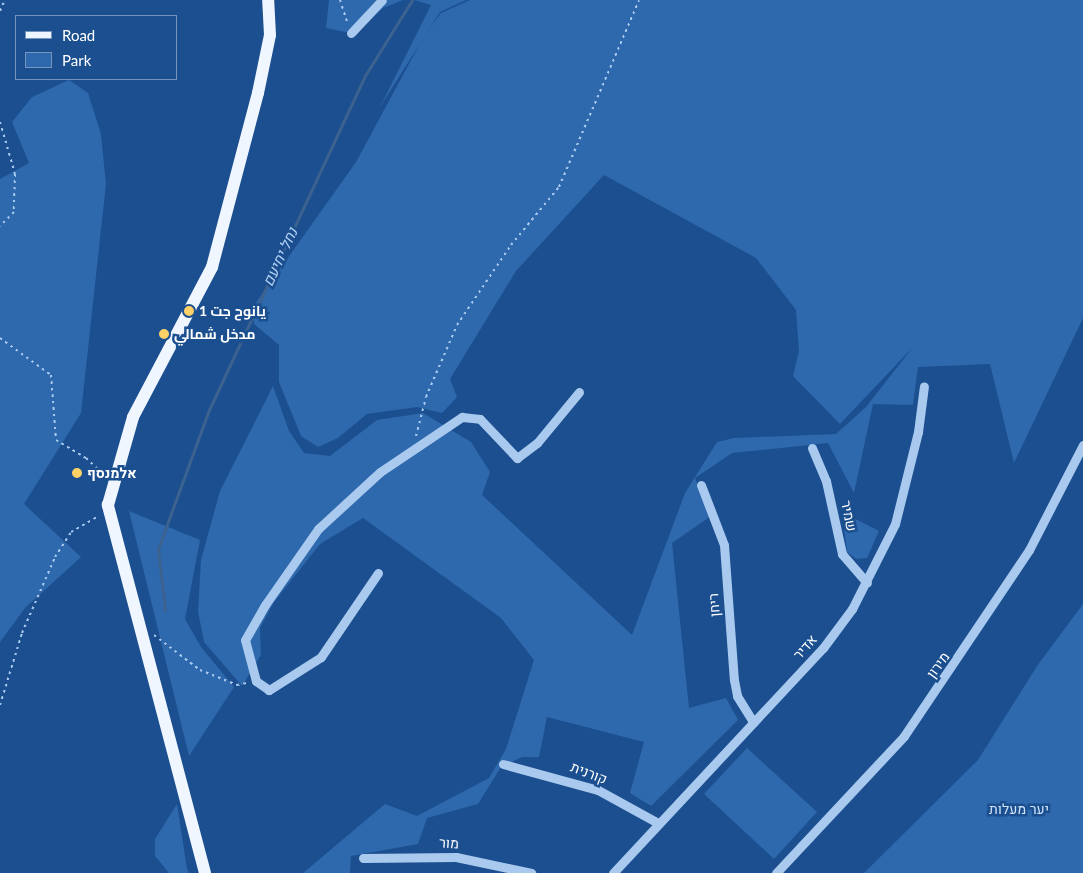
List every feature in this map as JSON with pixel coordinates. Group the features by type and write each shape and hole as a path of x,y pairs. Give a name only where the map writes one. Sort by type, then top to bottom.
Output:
{"main road":[{"path":"205,873 143,626 108,505 133,417 212,267 262,74 270,35 268,0"}],"street":[{"path":"351,33 382,0"},
{"name":"אדיר","path":"613,873 823,648 867,584 895,524 918,432 924,386"},
{"path":"378,573 321,657 269,690 256,681 245,640 294,560 318,529 380,472 462,417 480,419 517,458 537,443 579,392"},
{"name":"מירון","path":"776,873 904,736 1029,550 1083,445"},
{"name":"שמיר","path":"812,448 829,489 842,554 867,584"},
{"name":"ריחן","path":"701,485 724,545 734,680 737,696 754,722"},
{"name":"קורנית","path":"503,764 598,790 658,823"},
{"name":"מור","path":"363,858 456,857 531,873"}],"path":[{"path":"0,11 5,0"},
{"path":"340,0 351,33"},
{"path":"414,448 426,397 457,325 511,246 558,187 639,0"},
{"path":"0,122 15,174 14,212 0,226"},
{"path":"0,338 51,375 56,440 86,458 114,485"},
{"path":"0,705 22,633 55,557 71,532 108,512 108,505"},
{"path":"143,626 200,670 237,686 256,681"}],"green space":[{"path":"329,0 403,0 383,8 355,34 326,28"},
{"path":"414,0 466,0 440,12 380,107 431,5"},
{"path":"470,0 1083,0 1083,318 1014,463 990,364 918,367 913,405 873,404 854,493 828,443 732,453 695,478 711,516 672,543 689,708 726,698 738,720 651,806 630,793 644,742 547,717 539,757 522,757 501,767 478,804 427,818 418,844 351,856 350,873 303,873 385,804 417,816 489,778 506,749 534,660 501,618 363,518 320,544 274,602 260,628 261,655 242,686 204,642 198,611 201,560 220,491 273,386 289,431 304,453 330,456 377,420 423,413 471,442 490,472 482,495 632,635 685,493 717,442 734,438 836,434 866,407 913,347 840,424 793,376 799,351 796,310 756,258 604,175 516,271 450,379 457,397 442,413 417,407 367,414 338,438 318,447 301,436 279,382 279,345 254,324 253,307 356,162 424,36 441,13"},
{"path":"69,80 88,93 101,134 106,184 81,413 24,504 81,557 25,608 0,642 0,179 29,163 12,122 32,97"},
{"path":"129,511 200,540 185,619 201,647 234,687 189,756"},
{"path":"842,512 879,531 867,558 856,559 847,552"},
{"name":"יער מעלות","path":"1083,604 1083,873 864,873 978,760 1037,666"},
{"path":"747,748 817,812 774,859 704,794"},
{"path":"177,804 189,873 169,873 155,856 155,839"}],"waterway":[{"name":"נחל יחיעם","path":"165,610 158,549 209,410 366,74 412,0"}],"place":[{"name":"يانوح جت 1","path":"189,311"},
{"name":"مدخل شمالي","path":"164,334"},
{"name":"אלמנסף","path":"77,473"}]}
